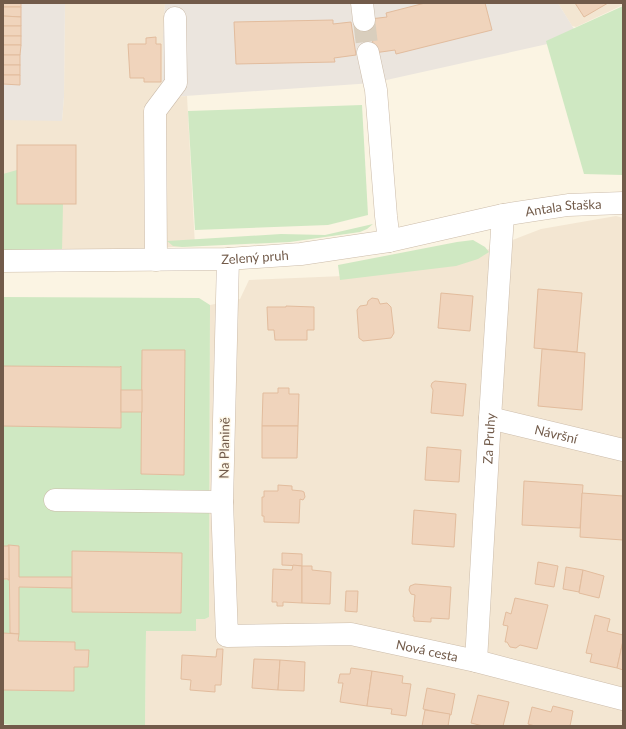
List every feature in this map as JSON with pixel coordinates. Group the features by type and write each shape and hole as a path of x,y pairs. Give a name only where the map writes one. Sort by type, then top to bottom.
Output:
{"street":[{"path":"156,260 155,111 176,83 175,18"},
{"path":"368,53 376,90 389,240"},
{"name":"Antala Staška","path":"504,215 568,205 623,203"},
{"name":"Zelený pruh","path":"3,261 228,259 301,254 389,240 504,215"},
{"name":"Za Pruhy","path":"476,661 490,418 504,215"},
{"name":"Na Planině","path":"227,636 222,502 228,259"},
{"name":"Návršní","path":"490,418 623,450"},
{"path":"55,500 222,502"},
{"name":"Nová cesta","path":"227,636 351,634 476,661 623,698"}],"shaded area":[{"path":"3,3 65,3 64,97 62,121 3,120"},
{"path":"65,3 165,3 162,95 171,97 187,96 195,246 62,252 3,249 3,120 62,120 64,97"},
{"path":"165,3 558,3 579,37 373,83 171,97 162,95"},
{"path":"558,3 623,3 623,5 576,27 572,26"},
{"path":"616,216 623,218 623,726 145,726 146,631 195,631 196,619 205,619 209,617 210,305 240,299 249,280 343,276 463,259 541,229"}],"green space":[{"path":"623,6 623,175 584,174 546,41"},
{"path":"362,105 368,215 328,225 195,230 188,111"},
{"path":"17,170 17,204 63,204 62,252 3,252 3,174"},
{"path":"373,224 360,232 290,242 182,247 173,246 167,241 281,234 325,235"},
{"path":"473,240 485,247 489,252 478,259 456,266 340,280 338,265"},
{"path":"3,297 199,298 210,305 209,617 205,619 196,619 196,631 146,631 145,726 19,726 3,724 3,690 74,691 74,667 88,667 88,650 75,650 75,642 18,641 19,587 72,588 72,612 181,613 182,553 72,577 19,577 19,546 3,546 3,426 121,412 142,412 141,474 184,475 185,351 142,350 142,390 121,390 121,366 3,366"},
{"path":"3,579 9,580 10,633 3,633"}],"building":[{"path":"3,3 21,3 21,7 3,7"},
{"path":"425,3 485,3 492,30 396,54 395,50 374,53 370,19 387,17 386,13"},
{"path":"575,3 608,3 584,17"},
{"path":"3,7 21,7 21,17 3,16"},
{"path":"3,16 21,17 21,26 3,26"},
{"path":"333,20 333,24 351,22 356,55 334,58 335,62 236,64 234,22"},
{"path":"3,26 21,26 21,36 3,36"},
{"path":"3,36 21,36 21,45 3,45"},
{"path":"156,37 156,44 161,44 161,82 144,82 144,78 130,78 128,44 146,44 146,38"},
{"path":"3,45 21,45 20,55 3,55"},
{"path":"3,55 20,55 20,65 3,65"},
{"path":"3,65 20,65 20,75 3,75"},
{"path":"3,75 20,75 20,85 3,84"},
{"path":"17,145 76,145 76,204 17,204"},
{"path":"538,289 582,293 577,352 534,348"},
{"path":"441,293 473,296 470,331 438,328"},
{"path":"372,298 378,299 380,304 387,303 391,307 394,333 391,338 363,341 359,338 357,310 360,306 367,305 368,301"},
{"path":"267,307 314,307 314,330 307,330 307,340 275,340 274,330 268,330"},
{"path":"542,349 585,353 582,410 538,406"},
{"path":"142,350 185,350 184,475 141,474"},
{"path":"3,366 121,366 121,428 3,426"},
{"path":"435,381 466,384 463,416 431,413 433,390 431,386"},
{"path":"278,388 289,388 289,394 299,394 298,426 262,426 263,393 278,393"},
{"path":"121,390 142,390 142,412 121,412"},
{"path":"262,426 298,426 297,458 262,458"},
{"path":"427,447 461,450 459,482 425,480"},
{"path":"524,481 583,485 580,528 522,525"},
{"path":"278,485 292,486 292,490 304,492 305,497 303,500 300,499 299,523 264,522 264,516 262,516 262,497 264,497 264,491 278,491"},
{"path":"582,493 623,496 623,540 580,537"},
{"path":"414,510 456,514 454,547 412,544"},
{"path":"8,545 9,580 3,579 3,546"},
{"path":"9,545 19,546 19,577 72,577 72,588 19,587 19,634 10,633"},
{"path":"72,551 182,553 181,613 72,612"},
{"path":"282,553 302,554 302,566 282,565"},
{"path":"538,562 558,566 554,587 535,584"},
{"path":"293,565 302,566 302,603 283,602 283,606 277,606 277,602 272,602 273,569 292,570"},
{"path":"302,566 312,566 312,570 331,572 330,604 302,603"},
{"path":"566,567 583,570 579,592 563,589"},
{"path":"583,570 604,576 599,598 579,593"},
{"path":"415,584 451,587 449,619 431,618 431,622 414,621 415,595 411,594 409,590 410,586"},
{"path":"346,591 358,591 357,612 345,611"},
{"path":"515,598 548,605 537,649 520,645 516,648 510,647 507,642 505,642 508,626 503,625 506,612 511,614"},
{"path":"595,615 610,619 607,631 623,635 617,668 590,662 592,654 586,653"},
{"path":"3,633 19,634 18,641 75,642 75,650 89,650 88,667 74,667 74,691 3,690"},
{"path":"623,641 623,670 617,668"},
{"path":"217,649 223,649 221,685 215,685 215,692 190,690 191,680 181,679 182,655 216,657"},
{"path":"254,659 280,660 278,690 252,688"},
{"path":"280,660 305,662 304,691 278,690"},
{"path":"351,668 372,671 367,706 340,702 343,683 338,683 340,674 350,674"},
{"path":"372,671 403,676 402,683 411,684 406,716 391,714 392,709 367,706"},
{"path":"427,688 455,694 451,715 423,709"},
{"path":"478,695 509,702 503,726 483,726 471,723"},
{"path":"553,706 573,711 570,726 535,726 528,724 532,707 551,712"},
{"path":"425,710 450,714 448,726 422,726"}],"tunnel":[{"path":"364,20 368,53"}]}
